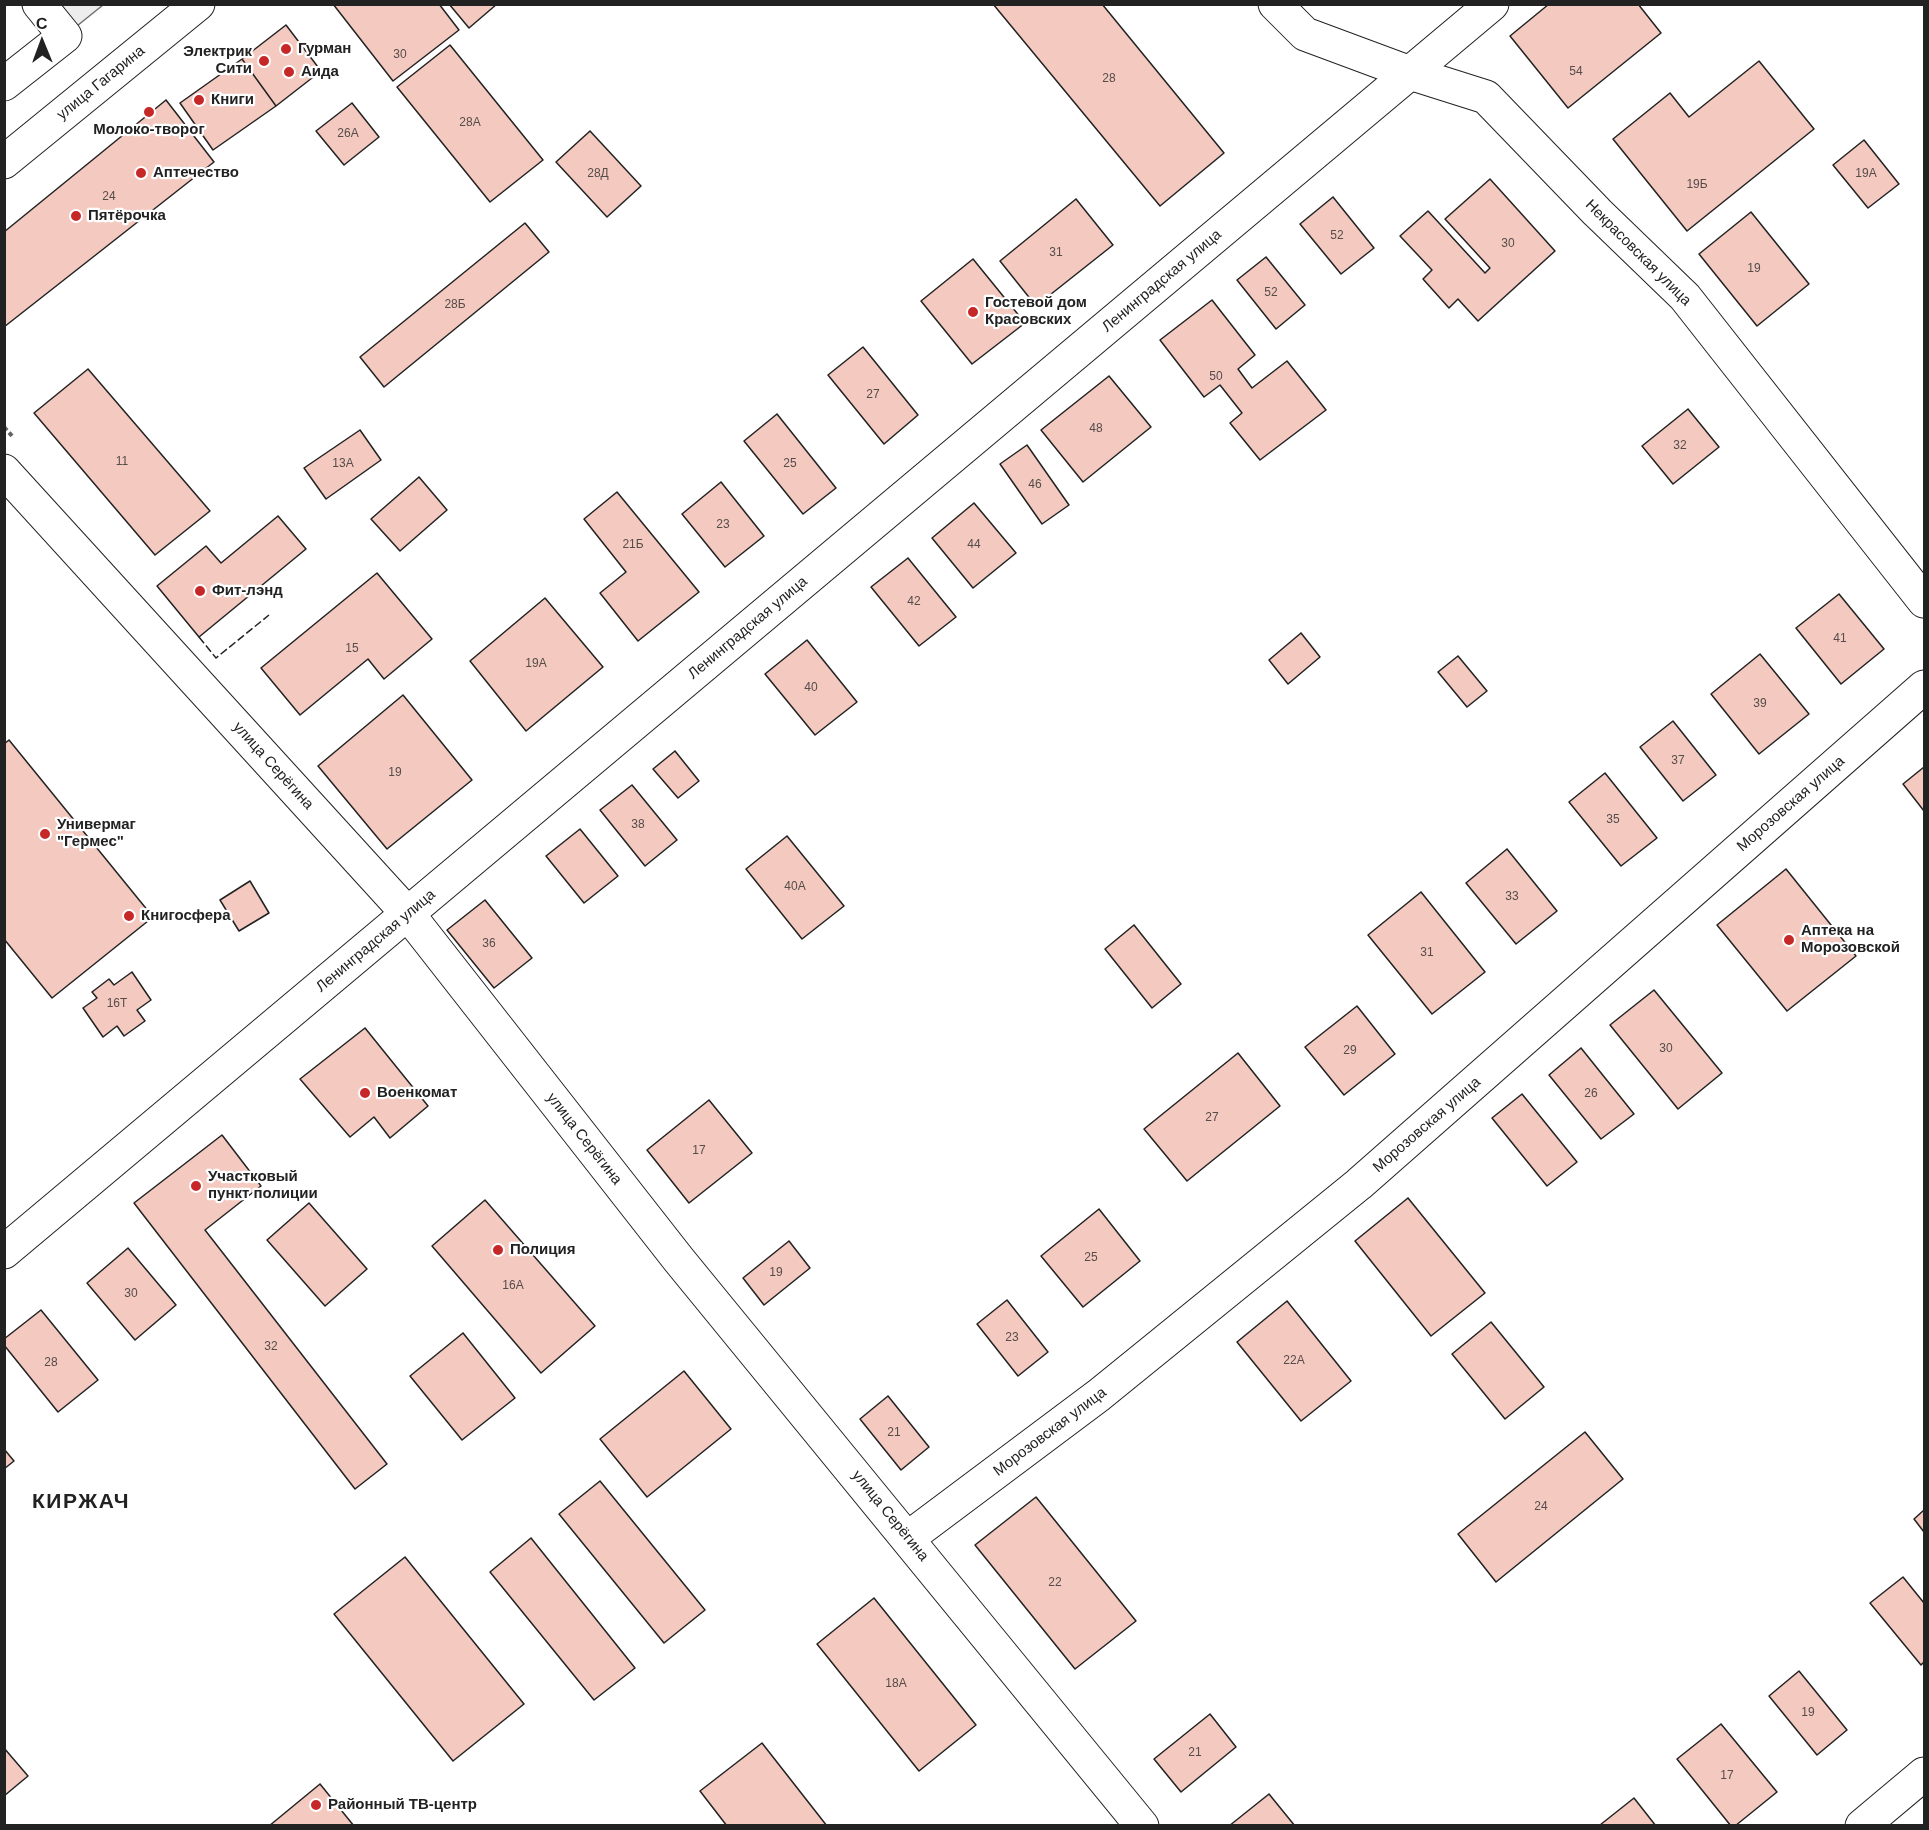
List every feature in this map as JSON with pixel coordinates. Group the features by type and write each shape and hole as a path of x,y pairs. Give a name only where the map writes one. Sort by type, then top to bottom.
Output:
{"street":[{"path":"4,84 65,36 39,4"},
{"name":"улица Гагарина","path":"4,162 198,4"},
{"name":"Некрасовская улица","path":"1275,4 1305,34 1410,73 1486,97 1597,212 1685,297 1924,601"},
{"name":"Ленинградская улица","path":"4,1252 1492,4"},
{"name":"улица Серёгина","path":"4,471 408,914 680,1260 1142,1826"},
{"name":"Морозовская улица","path":"908,1538 1099,1395 1359,1184 1924,687"},
{"path":"1862,1826 1924,1774"}],"shaded area":[{"path":"43,5 103,5 67,34"}],"building":[{"path":"333,4 439,4 459,30 393,81"},
{"path":"449,4 497,4 469,28"},
{"path":"993,4 1102,4 1224,153 1160,206"},
{"path":"1549,4 1638,4 1661,33 1568,108 1510,36"},
{"path":"286,25 321,71 276,106 242,59"},
{"path":"450,45 543,160 490,202 397,87"},
{"path":"242,59 276,106 213,150 180,103"},
{"path":"1759,61 1814,129 1687,231 1613,139 1670,93 1689,117"},
{"path":"166,100 214,162 4,327 4,232"},
{"path":"352,103 379,137 344,165 316,131"},
{"path":"590,131 641,186 607,217 556,162"},
{"path":"1864,140 1899,184 1868,208 1833,165"},
{"path":"1490,179 1555,251 1478,321 1458,299 1449,308 1423,279 1432,270 1400,236 1428,211 1485,273 1490,268 1445,219"},
{"path":"1333,197 1374,248 1341,274 1300,224"},
{"path":"1076,199 1113,245 1036,306 1000,261"},
{"path":"1751,212 1809,284 1757,326 1699,254"},
{"path":"525,223 549,252 384,387 360,357"},
{"path":"1266,257 1305,305 1276,329 1237,280"},
{"name":"Гостевой дом Красовских","path":"973,259 1025,323 972,364 921,301"},
{"path":"1212,300 1255,355 1238,369 1252,388 1287,361 1326,410 1260,460 1230,423 1242,413 1220,385 1204,397 1160,340"},
{"path":"863,347 918,415 884,444 828,375"},
{"path":"88,369 210,511 155,555 34,413"},
{"path":"1109,376 1151,427 1083,482 1041,430"},
{"path":"1688,409 1719,447 1673,484 1642,446"},
{"path":"777,414 836,488 803,514 744,441"},
{"path":"360,430 381,460 326,499 304,468"},
{"path":"1027,445 1069,505 1042,524 1000,464"},
{"path":"419,477 447,510 400,551 371,519"},
{"path":"721,482 764,536 725,567 682,514"},
{"path":"617,492 699,592 638,641 600,593 626,572 584,519"},
{"path":"974,503 1016,553 973,588 932,538"},
{"path":"278,516 306,549 199,637 157,586 206,546 221,563"},
{"path":"908,558 956,617 919,646 871,587"},
{"path":"377,573 432,639 384,679 368,659 300,715 261,668"},
{"path":"1839,594 1884,649 1841,684 1796,628"},
{"path":"545,598 603,667 526,731 470,661"},
{"path":"1301,633 1320,657 1288,684 1269,660"},
{"path":"807,640 857,702 815,735 765,674"},
{"path":"1760,654 1809,714 1759,754 1711,694"},
{"path":"1458,656 1487,691 1467,707 1438,672"},
{"path":"403,695 472,780 387,849 318,766"},
{"path":"1673,721 1716,775 1683,801 1640,747"},
{"name":"Универмаг \"Гермес\"","path":"9,740 153,917 52,998 4,939 4,744"},
{"path":"675,751 699,781 678,798 653,769"},
{"path":"1924,767 1924,811 1903,784"},
{"path":"1605,773 1657,838 1621,866 1569,802"},
{"path":"632,785 677,840 645,866 600,810"},
{"path":"580,829 618,876 584,903 546,856"},
{"path":"787,836 844,906 802,939 746,869"},
{"path":"1507,849 1557,911 1516,944 1466,883"},
{"path":"1786,869 1856,956 1787,1011 1717,925"},
{"path":"250,881 269,913 239,931 220,900"},
{"path":"1421,892 1485,972 1432,1014 1368,935"},
{"path":"485,900 532,958 494,988 447,930"},
{"path":"1134,925 1181,984 1152,1008 1105,949"},
{"path":"132,972 151,1000 137,1010 145,1021 124,1036 117,1026 103,1037 83,1008 97,998 92,992 109,979 114,985"},
{"path":"1654,990 1722,1073 1678,1109 1610,1025"},
{"path":"1357,1006 1395,1054 1344,1095 1305,1047"},
{"name":"Военкомат","path":"365,1028 428,1106 390,1138 374,1117 350,1137 300,1079"},
{"path":"1581,1048 1634,1114 1601,1139 1549,1075"},
{"path":"1238,1053 1280,1106 1187,1181 1144,1129"},
{"path":"1522,1094 1577,1162 1547,1186 1492,1118"},
{"path":"709,1100 752,1153 689,1203 647,1150"},
{"path":"222,1135 261,1186 205,1230 387,1464 355,1489 134,1203"},
{"path":"1408,1198 1485,1293 1431,1336 1355,1241"},
{"path":"485,1200 595,1326 541,1373 432,1246"},
{"path":"309,1203 367,1269 325,1306 267,1240"},
{"path":"1099,1209 1140,1261 1083,1307 1041,1256"},
{"path":"789,1241 810,1268 764,1305 743,1278"},
{"path":"128,1248 176,1305 135,1340 87,1283"},
{"path":"1007,1300 1048,1352 1018,1376 977,1324"},
{"path":"1287,1301 1351,1381 1301,1421 1237,1342"},
{"path":"41,1310 98,1380 58,1412 4,1345 4,1339"},
{"path":"1491,1322 1544,1387 1505,1419 1452,1354"},
{"path":"463,1333 515,1398 462,1440 410,1376"},
{"path":"684,1371 731,1429 647,1497 600,1439"},
{"path":"888,1396 929,1447 901,1470 860,1419"},
{"path":"1585,1432 1623,1479 1496,1582 1458,1534"},
{"path":"4,1449 14,1461 4,1469"},
{"path":"600,1481 705,1610 664,1643 559,1514"},
{"path":"1036,1497 1136,1621 1075,1669 975,1545"},
{"path":"1924,1510 1924,1532 1914,1519"},
{"path":"531,1538 635,1668 594,1700 490,1572"},
{"path":"405,1557 524,1704 453,1761 334,1614"},
{"path":"1903,1577 1924,1603 1924,1662 1921,1665 1870,1603"},
{"path":"874,1598 976,1725 919,1771 817,1644"},
{"path":"1799,1671 1847,1730 1817,1755 1769,1696"},
{"path":"1210,1714 1236,1747 1181,1792 1154,1759"},
{"path":"1721,1724 1777,1792 1735,1826 1731,1826 1677,1759"},
{"path":"762,1743 827,1826 727,1826 700,1791"},
{"path":"4,1748 28,1776 4,1796"},
{"name":"Районный ТВ-центр","path":"320,1784 354,1826 269,1826"},
{"path":"1269,1794 1295,1826 1229,1826"},
{"path":"1634,1798 1656,1826 1600,1825"}],"fence":[{"path":"199,637 216,658 269,615"}],"place":[{"name":"Гурман","path":"286,49"},
{"name":"Электрик Сити","path":"264,61"},
{"name":"Аида","path":"289,72"},
{"name":"Книги","path":"199,100"},
{"name":"Молоко-творог","path":"149,112"},
{"name":"Аптечество","path":"141,173"},
{"name":"Пятёрочка","path":"76,216"},
{"name":"Гостевой дом Красовских","path":"973,312"},
{"name":"Фит-лэнд","path":"200,591"},
{"name":"Универмаг \"Гермес\"","path":"45,834"},
{"name":"Книгосфера","path":"129,916"},
{"name":"Аптека на Морозовской","path":"1789,940"},
{"name":"Военкомат","path":"365,1093"},
{"name":"Участковый пункт полиции","path":"196,1186"},
{"name":"Полиция","path":"498,1250"},
{"name":"Районный ТВ-центр","path":"316,1805"}],"district":[{"name":"КИРЖАЧ","path":"81,1502"}]}
